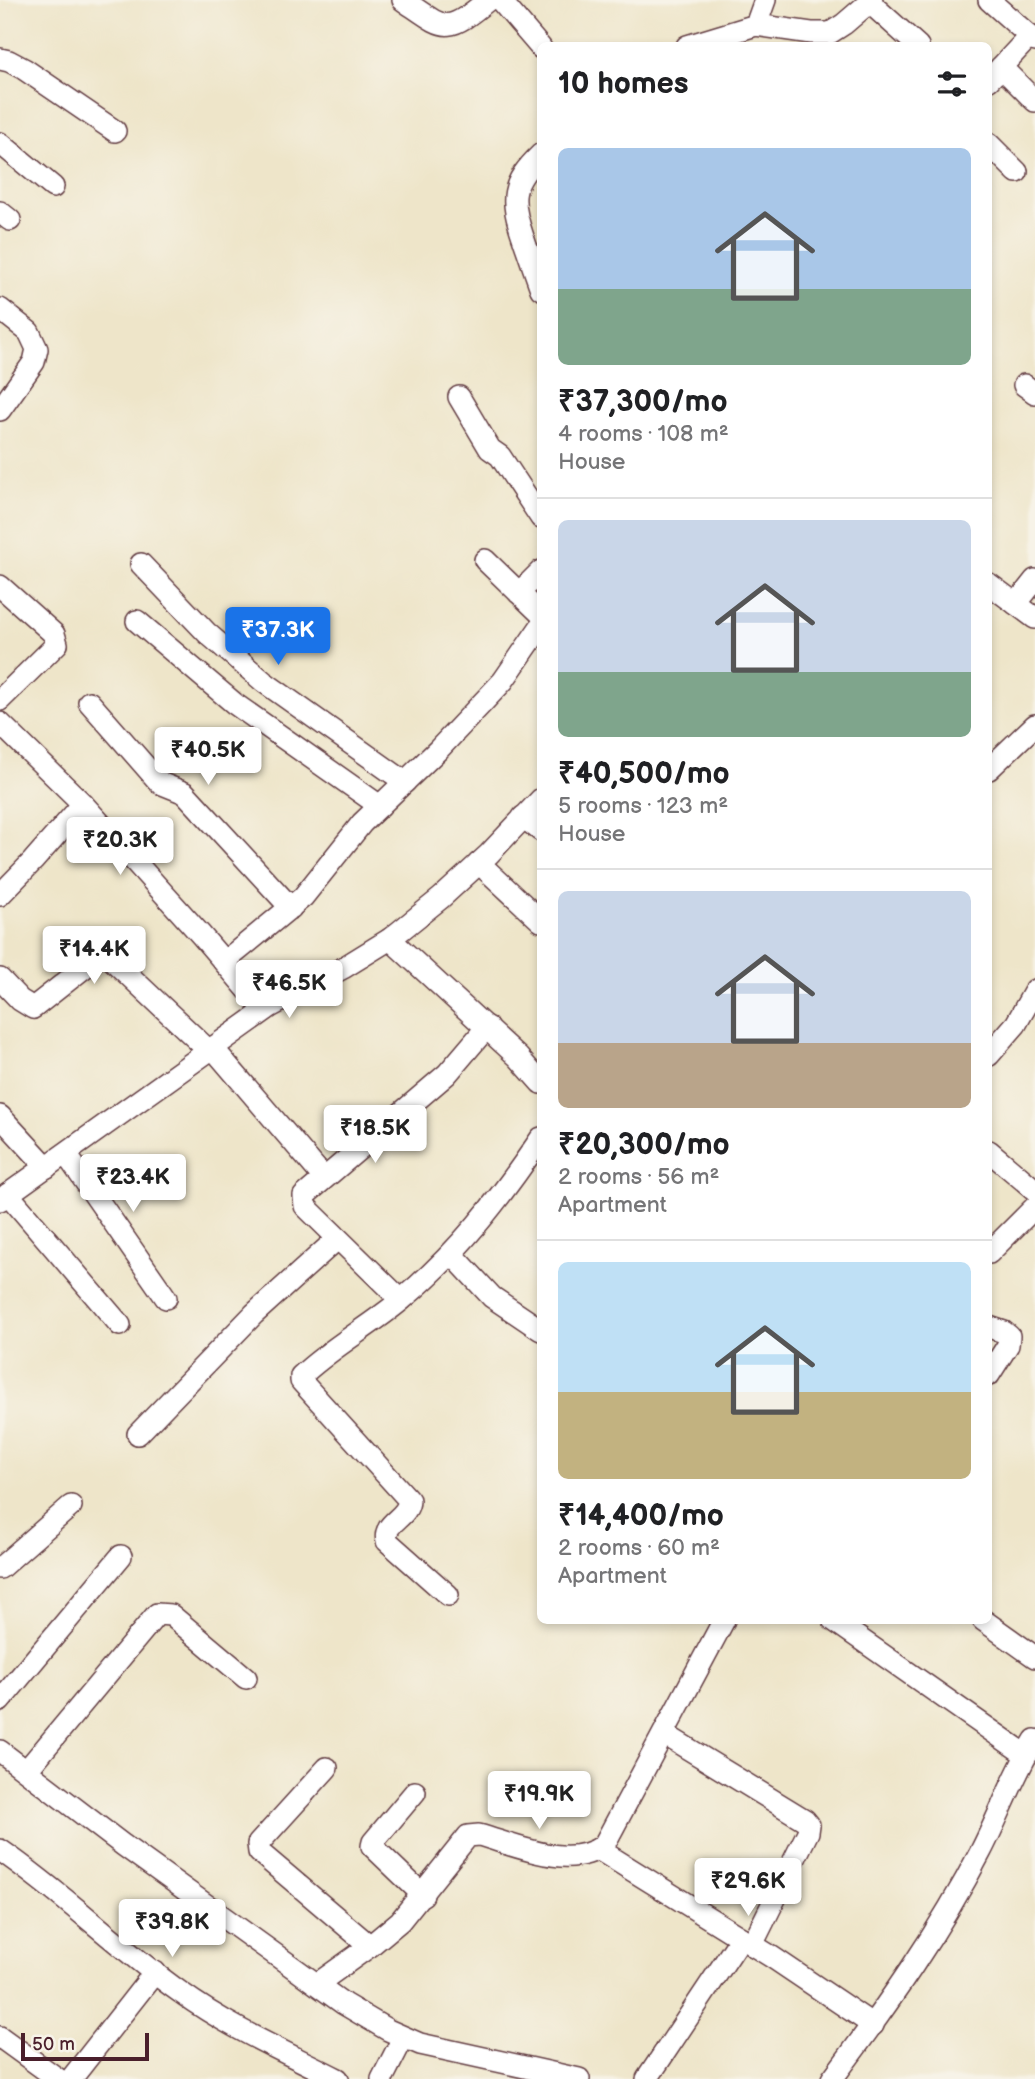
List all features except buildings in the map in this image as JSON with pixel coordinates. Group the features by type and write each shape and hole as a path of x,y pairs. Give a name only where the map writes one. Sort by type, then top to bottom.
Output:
{"street":[{"path":"403,0 427,17 448,26 461,22 488,0"},
{"path":"500,0 537,43"},
{"path":"755,25 765,0"},
{"path":"989,0 1033,38 995,73 1035,101"},
{"path":"700,42 755,25 830,33 871,1 914,42"},
{"path":"0,59 24,69 115,131"},
{"path":"0,143 53,187"},
{"path":"992,147 1017,172"},
{"path":"537,159 520,179 514,206 537,277"},
{"path":"0,309 29,332 37,349 34,362 0,410"},
{"path":"459,397 490,449 500,456 537,512"},
{"path":"485,561 537,610"},
{"path":"141,564 207,633 264,682 405,782"},
{"path":"519,593 537,575"},
{"path":"1016,604 1035,580"},
{"path":"0,586 54,634 57,644 0,700"},
{"path":"992,586 1035,618"},
{"path":"137,621 235,704 380,806"},
{"path":"224,962 303,897 362,823 438,750 503,681 537,632"},
{"path":"89,702 160,783 185,793 291,908"},
{"path":"0,723 83,804 265,1010"},
{"path":"992,760 1035,725"},
{"path":"120,1325 4,1197 265,1010 390,939 479,863 537,803"},
{"path":"0,895 83,804"},
{"path":"523,817 537,828"},
{"path":"479,863 537,917"},
{"path":"390,939 537,1075"},
{"path":"0,979 20,1000 33,1008 104,952 210,1048 324,1178"},
{"path":"992,1052 1016,1024 1035,990"},
{"path":"401,1300 337,1239 304,1203 306,1193 447,1074 486,1027"},
{"path":"0,1116 47,1167"},
{"path":"448,1595 385,1538 387,1529 409,1506 409,1500 301,1381 303,1374 401,1300 452,1254 506,1189 537,1144"},
{"path":"66,1154 166,1298"},
{"path":"992,1154 1035,1191"},
{"path":"992,1250 1035,1207"},
{"path":"138,1434 263,1306 337,1239"},
{"path":"452,1254 492,1297 537,1327"},
{"path":"992,1328 1009,1336 1008,1345 992,1371"},
{"path":"0,1568 71,1506"},
{"path":"0,1701 121,1556"},
{"path":"27,1770 157,1614 171,1615 246,1678"},
{"path":"317,1984 400,1921 470,1835 479,1835 556,1856 589,1853 598,1849 608,1840 722,1624"},
{"path":"832,2079 920,1957 981,1852 1031,1752 840,1624"},
{"path":"989,1624 1035,1657"},
{"path":"647,2079 747,1942 808,1832 809,1825 805,1820 664,1734"},
{"path":"0,1751 123,1845 344,2004 403,2038 579,2079"},
{"path":"327,1768 257,1848 370,1946"},
{"path":"415,1792 372,1846 422,1895"},
{"path":"598,1849 873,2025"},
{"path":"0,1850 57,1892 178,1991 338,2079"},
{"path":"71,2079 155,1972"},
{"path":"0,2037 58,2079"},
{"path":"382,2079 403,2038"}]}
